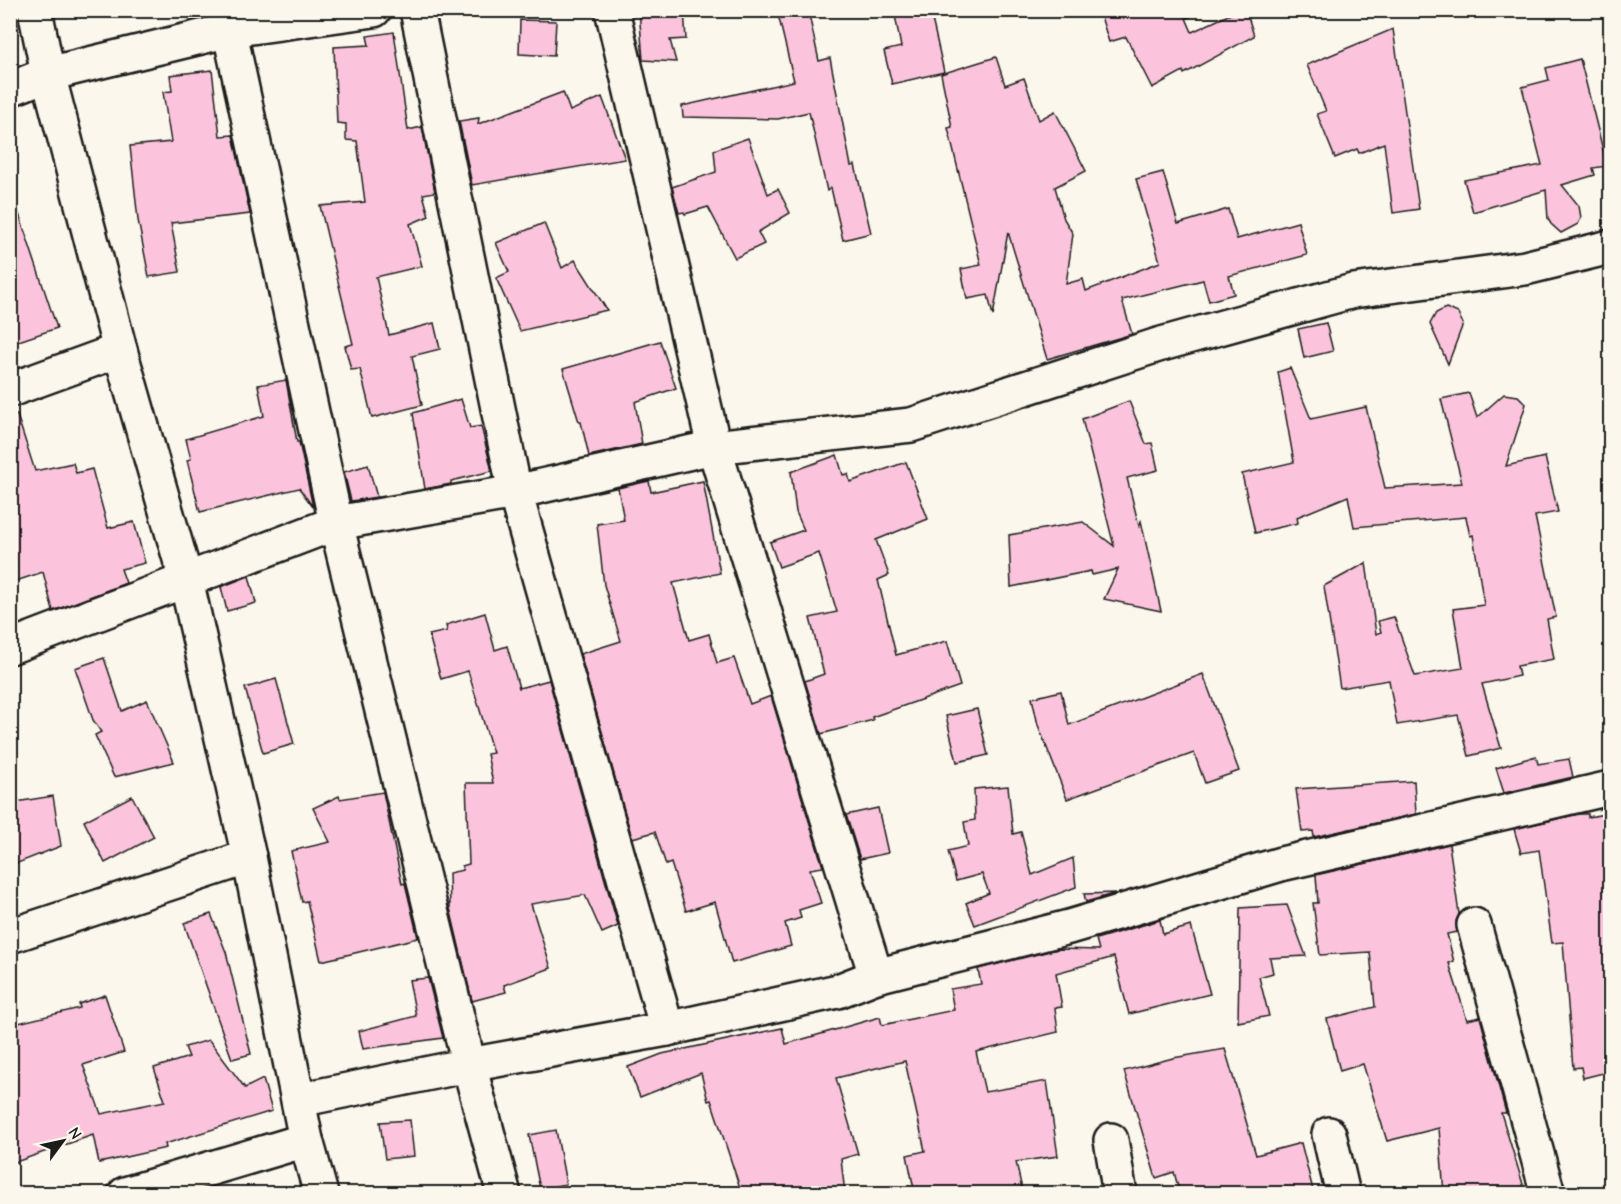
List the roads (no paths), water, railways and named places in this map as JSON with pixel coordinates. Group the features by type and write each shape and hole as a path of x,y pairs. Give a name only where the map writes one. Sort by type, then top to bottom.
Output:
{"street":[{"path":"35,10 48,74 120,350 186,580 249,857 306,1140 321,1194"},
{"path":"10,88 48,74 227,20 374,10"},
{"path":"417,10 515,492 666,1029"},
{"path":"612,10 714,447 876,976"},
{"path":"227,20 336,523 469,1065 504,1194"},
{"path":"10,647 336,523 515,492 714,447 911,424 1158,345 1353,291 1525,268 1611,247"},
{"path":"10,390 120,350"},
{"path":"299,1100 469,1065 666,1029 838,991 876,976 1069,927 1281,864 1611,788"},
{"path":"10,936 249,857"},
{"path":"1474,925 1548,1194"},
{"path":"1329,1134 1343,1194"},
{"path":"125,1194 306,1140"},
{"path":"1111,1140 1120,1194"}]}
